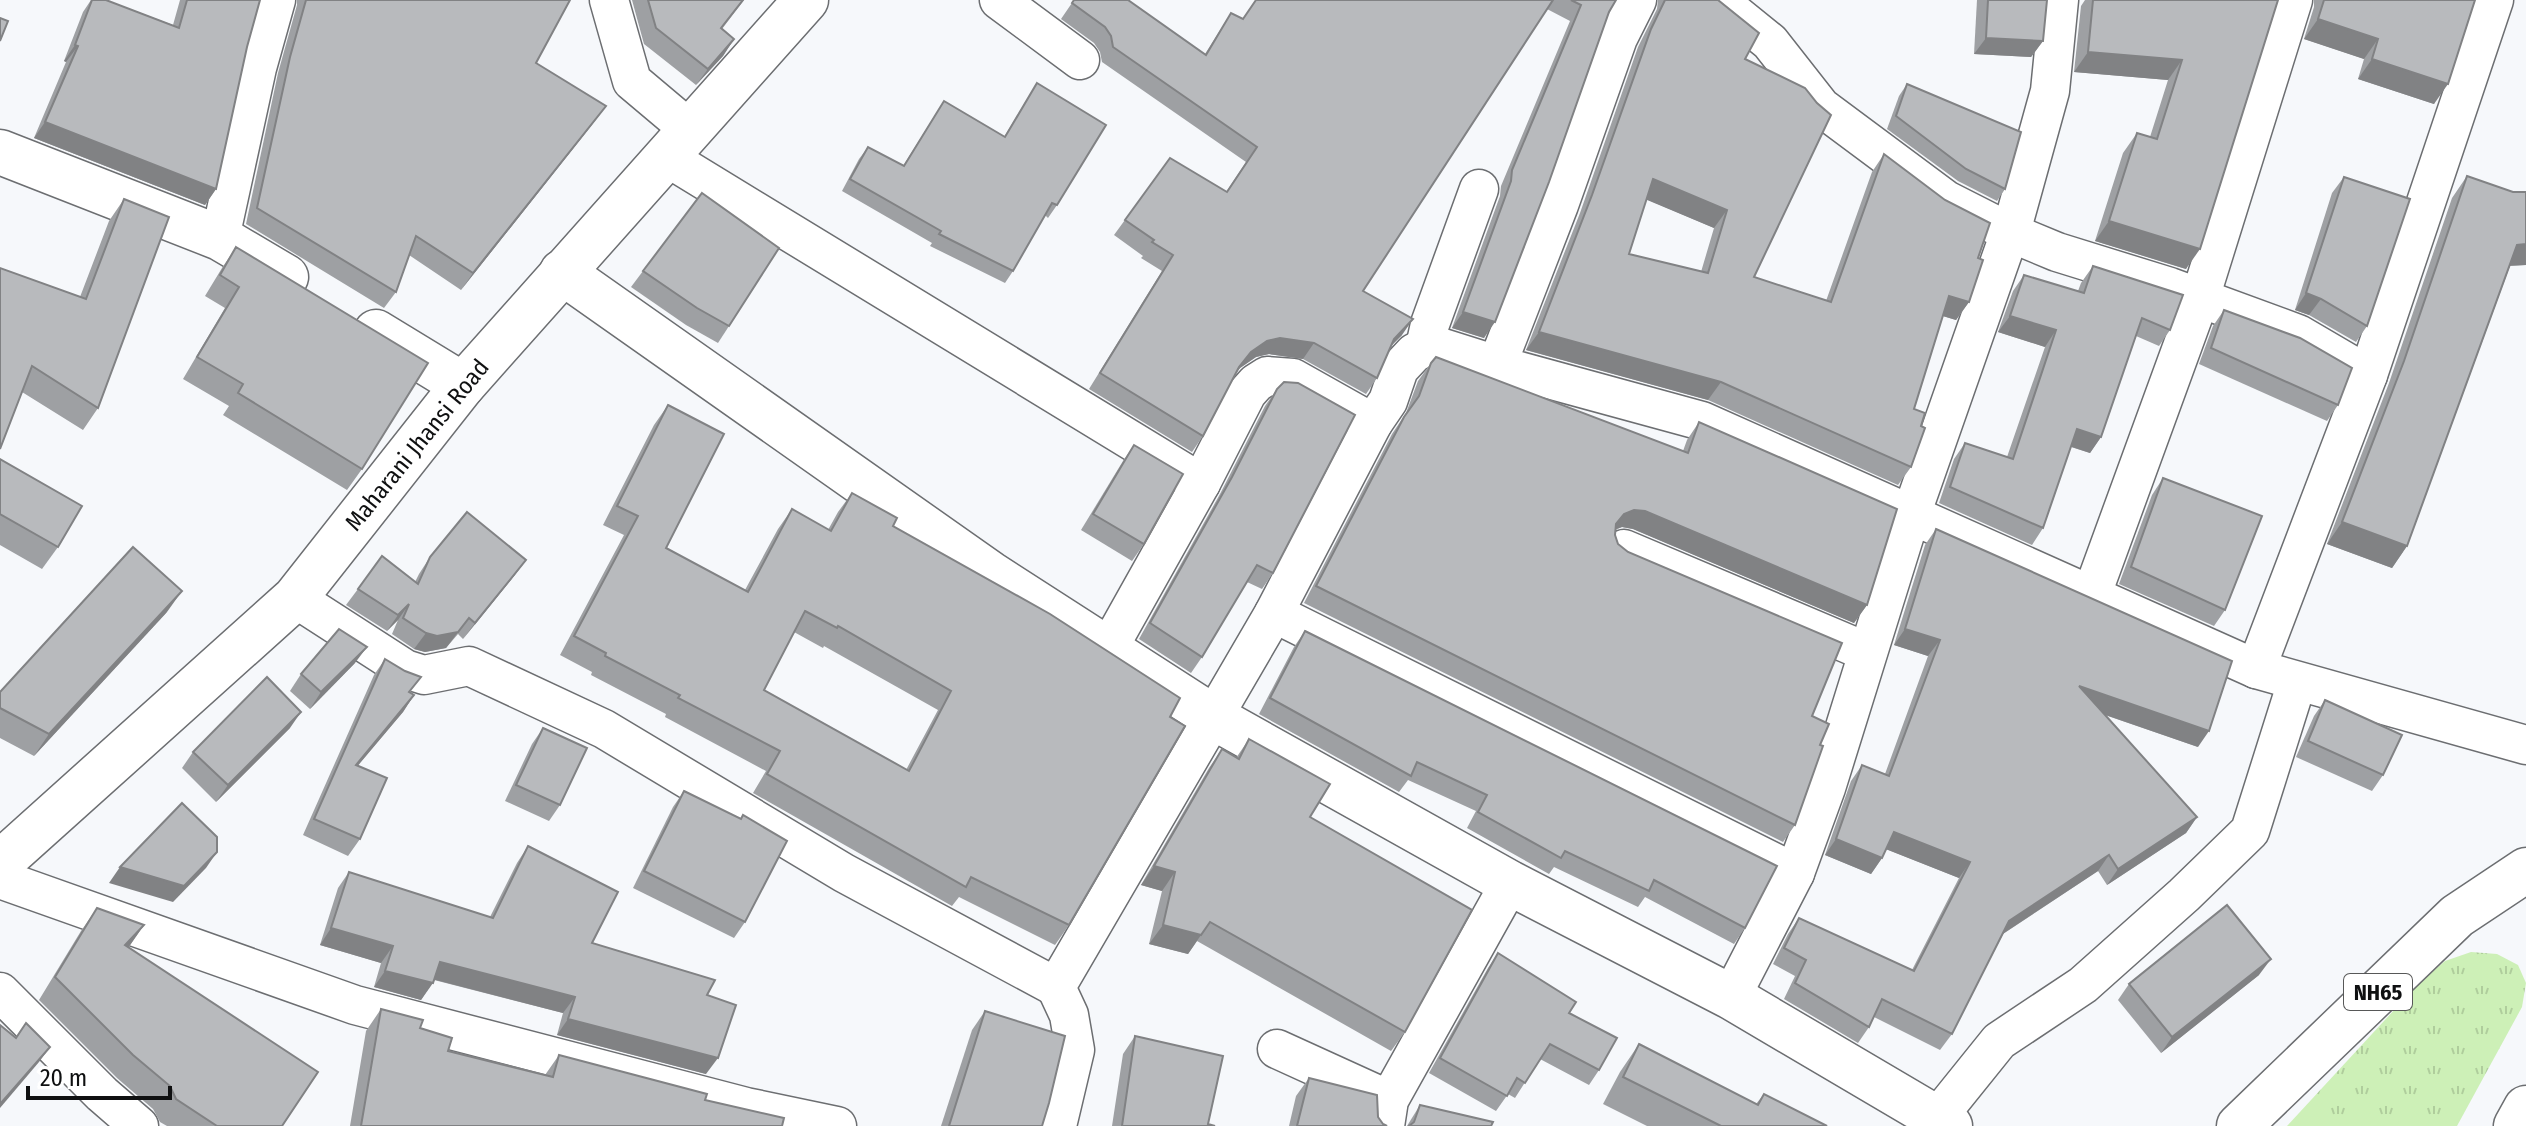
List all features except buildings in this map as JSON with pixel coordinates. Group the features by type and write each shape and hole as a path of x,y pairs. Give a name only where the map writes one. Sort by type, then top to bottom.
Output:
{"main road":[{"name":"Maharani Jhansi Road","path":"0,863 295,598 463,385 806,0"},
{"path":"0,152 220,238 463,385"},
{"path":"562,272 991,574 1213,717 1510,883 1731,997 1943,1122"},
{"name":"NH65","path":"2239,1126 2457,916 2526,870"},
{"path":"2516,1126 2526,1108"}],"street":[{"path":"220,238 257,68 276,0"},
{"path":"609,0 632,81 677,142 1201,483"},
{"path":"999,0 1080,60"},
{"path":"1497,365 1559,205 1618,38 1637,0"},
{"path":"1718,0 1770,42 1821,107 1946,200 2057,252 2200,298 2298,334 2368,375"},
{"path":"1731,997 1795,873 1826,788 1911,515 2009,232 2050,91 2059,0"},
{"path":"2092,594 2200,298 2293,0"},
{"path":"2256,669 2368,375 2494,0"},
{"path":"1425,347 1430,324 1479,189"},
{"path":"1056,987 1274,613 1373,423 1388,401 1399,369 1414,353 1425,347 1440,347 1702,421 2256,669 2526,745"},
{"path":"1108,649 1201,483 1247,393 1256,383 1267,376 1293,378 1373,423"},
{"path":"1624,549 1867,652"},
{"path":"295,598 405,669 424,675 469,666 604,729 844,873 1056,987 1069,1015 1075,1050 1057,1126"},
{"path":"1274,613 1795,873"},
{"path":"1943,1122 1999,1041 2083,985 2250,831 2297,682"},
{"path":"0,879 355,1005 746,1107 837,1126"},
{"path":"1277,1049 1387,1113 1510,883"},
{"path":"0,992 102,1094 139,1126"}],"green space":[{"path":"2471,952 2497,954 2518,965 2526,983 2522,1007 2457,1126 2287,1126 2420,982 2445,961"}]}
